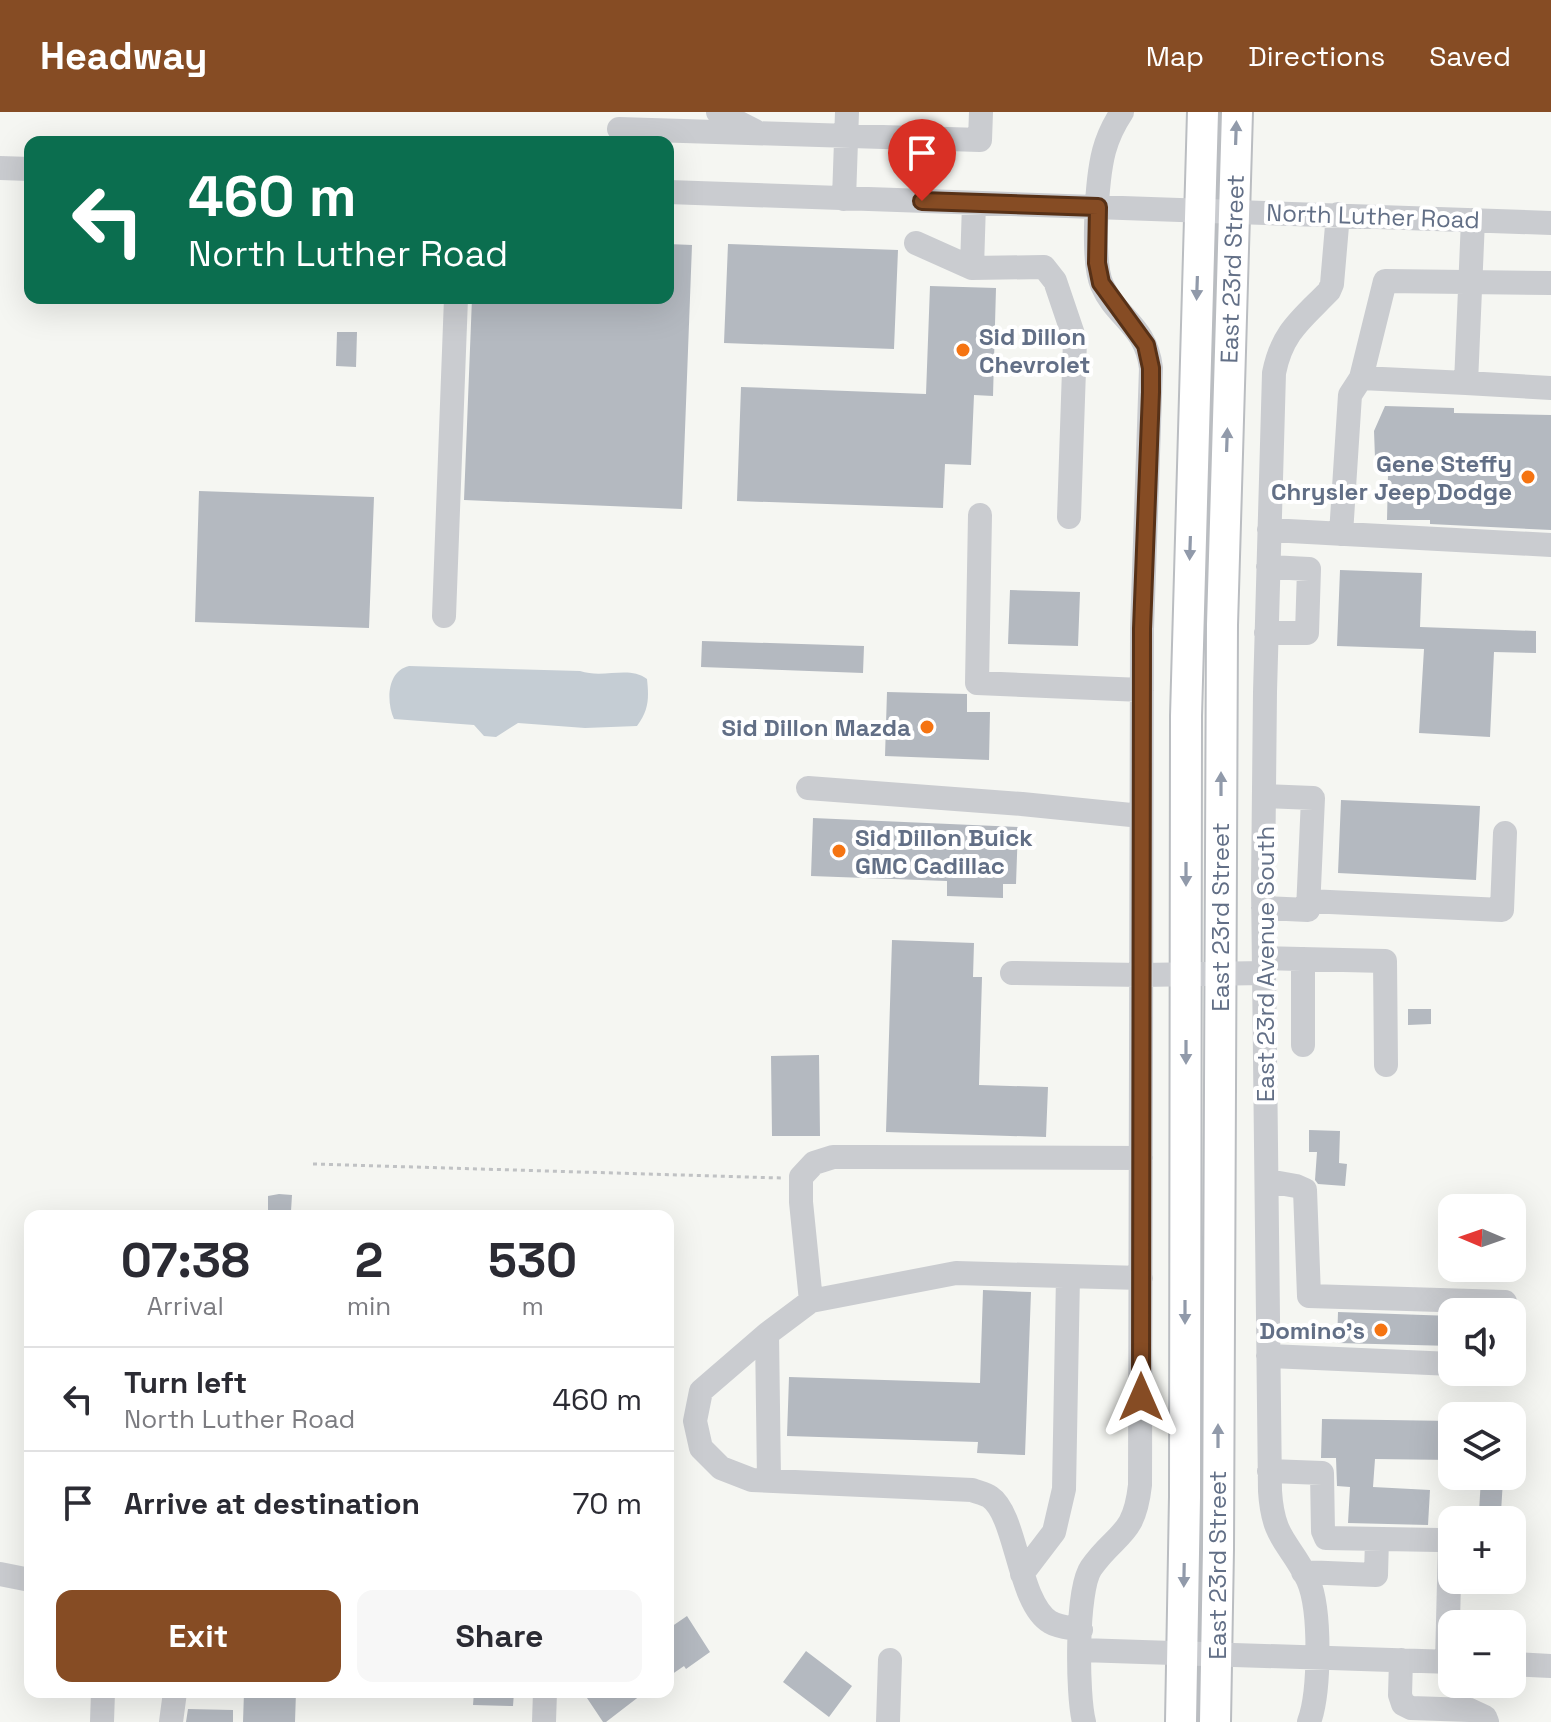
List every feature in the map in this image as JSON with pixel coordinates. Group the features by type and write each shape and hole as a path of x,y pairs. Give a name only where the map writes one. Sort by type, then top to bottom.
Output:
{"main road":[{"name":"East 23rd Street","path":"1181,1722 1188,639 1203,112"},
{"name":"East 23rd Street","path":"1215,1722 1222,625 1237,112"}],"street":[{"path":"718,112 761,134"},
{"path":"844,199 847,112"},
{"path":"620,128 980,140 981,112"},
{"path":"1084,1722 1081,1706 1081,1640 1086,1579 1099,1559 1130,1525 1138,1501 1142,690 1151,368 1146,345 1101,283 1097,263 1103,154 1122,112"},
{"path":"0,168 24,169"},
{"name":"North Luther Road","path":"674,192 1551,223"},
{"path":"972,268 974,203"},
{"name":"East 23rd Avenue South","path":"1309,1722 1316,1692 1314,1603 1303,1572 1274,1524 1269,1471 1263,908 1266,633 1272,398 1277,357 1286,335 1329,291 1334,277 1338,214"},
{"path":"1466,383 1473,220"},
{"path":"916,243 972,268 1044,267 1055,281 1075,340 1069,517"},
{"path":"1341,534 1350,395 1361,378 1385,281 1551,283"},
{"path":"444,616 456,304"},
{"path":"1361,378 1551,388"},
{"path":"980,515 977,683 1142,690"},
{"path":"1269,530 1551,545"},
{"path":"1266,633 1307,633 1309,569 1268,567"},
{"path":"808,788 992,801 1141,816"},
{"path":"1263,908 1308,910 1313,798 1264,796"},
{"path":"1308,901 1502,910 1505,833"},
{"path":"1012,973 1219,974 1303,959 1385,961 1386,1065"},
{"path":"1303,959 1303,1045"},
{"path":"811,1301 801,1177 814,1163 833,1157 1141,1158"},
{"path":"1268,1181 1305,1190 1309,1296 1438,1300"},
{"path":"1141,1278 956,1273 811,1301 701,1391 695,1421 701,1448 721,1468 752,1480 972,1490 990,1497 1001,1510 1022,1574 1037,1605 1049,1621 1081,1640 1183,1653 1438,1662"},
{"path":"1022,1574 1054,1532 1064,1489 1068,1276"},
{"path":"767,1334 769,1480"},
{"path":"1268,1356 1438,1363"},
{"path":"1269,1471 1322,1473 1323,1531 1326,1538 1450,1542 1450,1610"},
{"path":"1303,1572 1376,1575 1377,1539"},
{"path":"0,1574 24,1579"},
{"path":"888,1722 890,1660"},
{"path":"1401,1660 1400,1695 1403,1704 1411,1708 1470,1710 1485,1717 1487,1722"},
{"path":"1526,1665 1551,1666"},
{"path":"102,1722 103,1698"},
{"path":"171,1722 174,1698"},
{"path":"544,1722 545,1698"}],"path":[{"path":"313,1164 742,1179 801,1177"}],"shaded area":[{"path":"409,666 632,673 647,679 647,704 637,726 585,728 518,723 496,737 484,736 474,725 394,719 389,696 392,680"}],"building":[{"path":"674,244 692,245 682,509 464,500 472,304 674,304"},
{"path":"728,244 898,250 894,349 724,343"},
{"path":"930,286 996,288 993,396 974,395 971,465 945,464 943,508 737,501 741,387 926,394"},
{"path":"337,332 357,332 356,367 336,366"},
{"path":"1385,406 1454,408 1454,413 1551,415 1551,530 1430,524 1430,520 1387,520 1388,475 1382,475 1375,458 1374,431"},
{"path":"199,491 374,497 369,628 195,622"},
{"path":"1340,570 1422,573 1420,627 1536,631 1536,653 1494,652 1490,737 1419,733 1424,649 1337,646"},
{"path":"1010,590 1080,592 1078,646 1008,644"},
{"path":"702,641 864,646 863,673 701,667"},
{"path":"887,692 967,694 967,712 990,712 989,760 885,756"},
{"path":"1341,800 1480,806 1476,880 1338,873"},
{"path":"813,818 1018,827 1016,884 1003,884 1003,898 947,896 947,881 811,876"},
{"path":"892,940 974,943 973,977 982,977 979,1085 1048,1087 1046,1137 886,1132"},
{"path":"1408,1009 1431,1009 1431,1024 1408,1025"},
{"path":"819,1055 820,1136 772,1136 771,1056"},
{"path":"1309,1130 1340,1131 1339,1163 1347,1164 1345,1186 1318,1184 1315,1180 1317,1152 1309,1152"},
{"path":"292,1195 291,1210 268,1210 268,1196"},
{"path":"983,1290 1031,1292 1025,1455 977,1453 978,1442 787,1436 789,1377 980,1383"},
{"path":"1338,1312 1438,1316 1438,1346 1337,1343"},
{"path":"1322,1419 1438,1421 1438,1460 1375,1459 1373,1487 1430,1490 1428,1525 1348,1523 1350,1487 1337,1486 1336,1458 1321,1458"},
{"path":"1480,1490 1502,1490 1501,1506 1479,1506"},
{"path":"687,1616 710,1652 686,1669 684,1666 674,1673 674,1625"},
{"path":"806,1651 852,1686 829,1717 783,1682"},
{"path":"244,1698 296,1698 295,1722 243,1722"},
{"path":"474,1698 514,1698 513,1706 473,1705"},
{"path":"587,1698 637,1698 606,1722"},
{"path":"188,1709 233,1710 233,1722 186,1722"}],"place":[{"name":"Sid Dillon Chevrolet","path":"963,350"},
{"name":"Gene Steffy Chrysler Jeep Dodge","path":"1528,477"},
{"name":"Sid Dillon Mazda","path":"927,727"},
{"name":"Sid Dillon Buick GMC Cadillac","path":"839,851"},
{"name":"Domino's","path":"1381,1330"}],"route":[{"path":"922,201 1098,207 1097,263 1101,283 1140,334 1149,355 1151,392 1142,629 1141,1397"}]}
